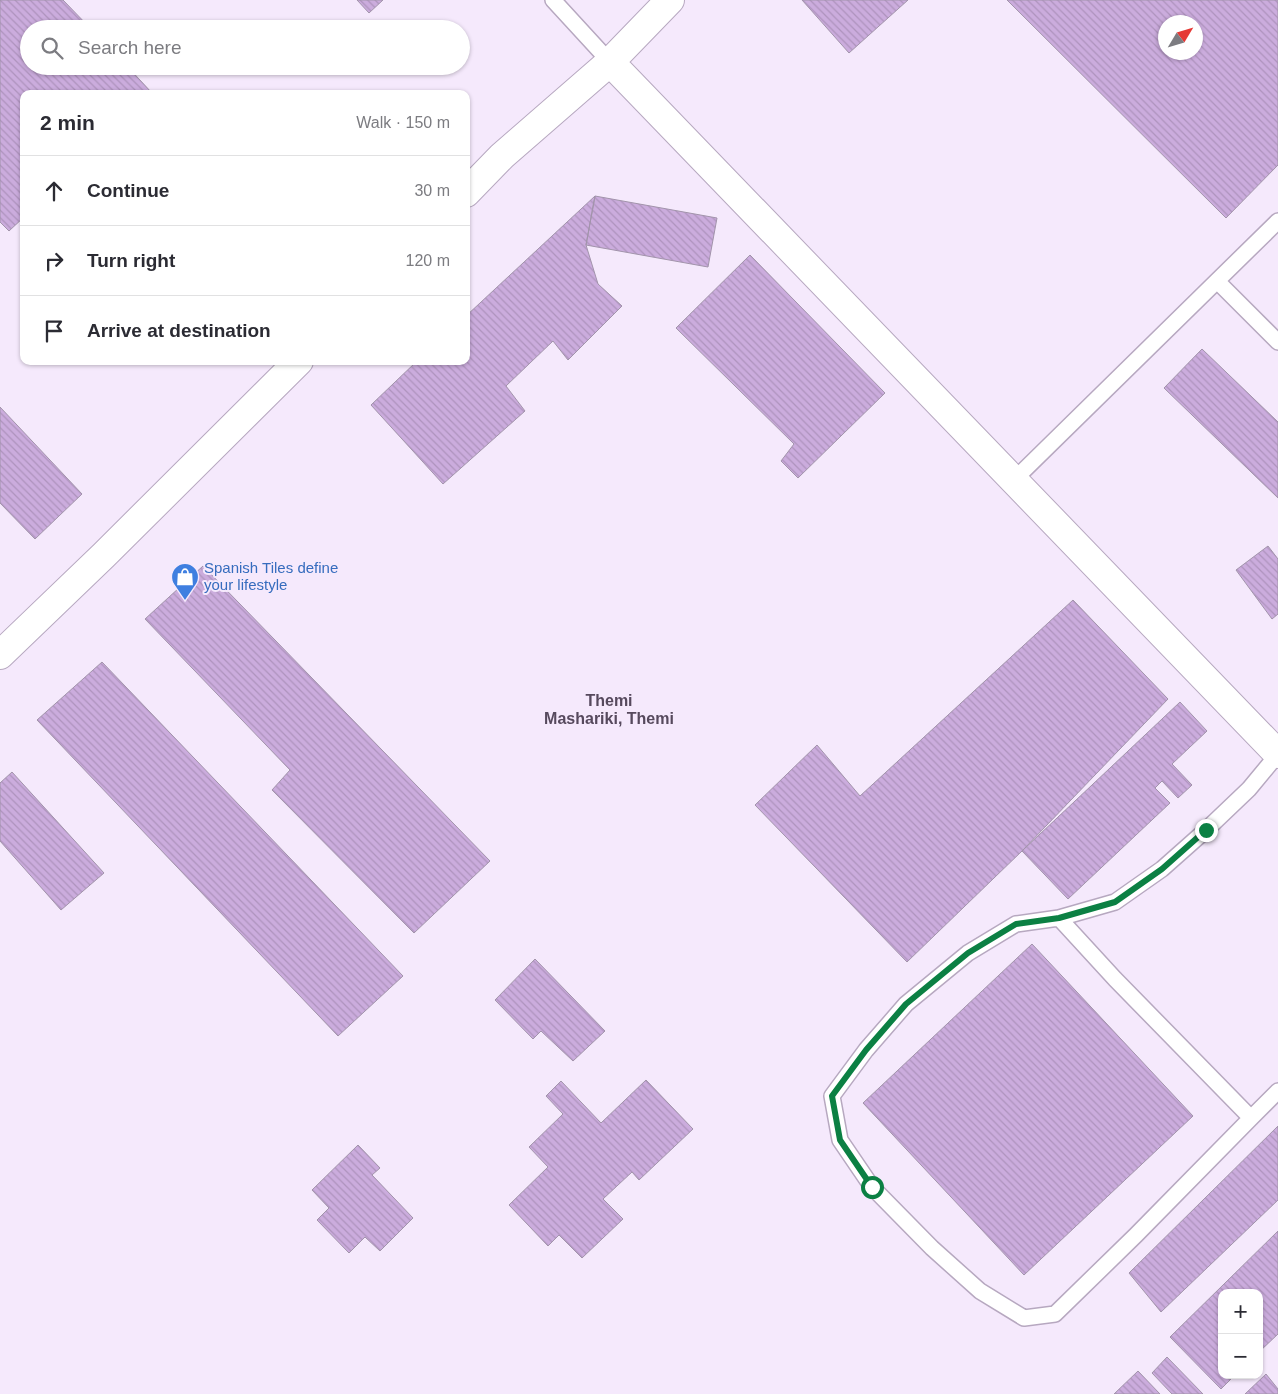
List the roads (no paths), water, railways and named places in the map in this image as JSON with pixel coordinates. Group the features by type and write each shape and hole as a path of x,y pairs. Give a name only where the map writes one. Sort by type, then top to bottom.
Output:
{"street":[{"path":"470,189 502,156 610,62 670,0"},
{"path":"610,62 1278,754"},
{"path":"0,655 104,555 295,365"}],"lane":[{"path":"553,0 610,62"},
{"path":"1014,480 1278,221"},
{"path":"1217,281 1278,342"},
{"path":"1278,754 1249,789 1162,869 1115,902 1059,918 1016,924 968,953 906,1004 866,1050 832,1096 840,1140 872,1187 932,1248 980,1291 1024,1318 1056,1314 1278,1091"},
{"path":"1059,918 1115,979 1251,1118"}],"place":[{"name":"Spanish Tiles define your lifestyle","path":"185,601"}],"district":[{"name":"Themi Mashariki, Themi","path":"609,709"}]}
